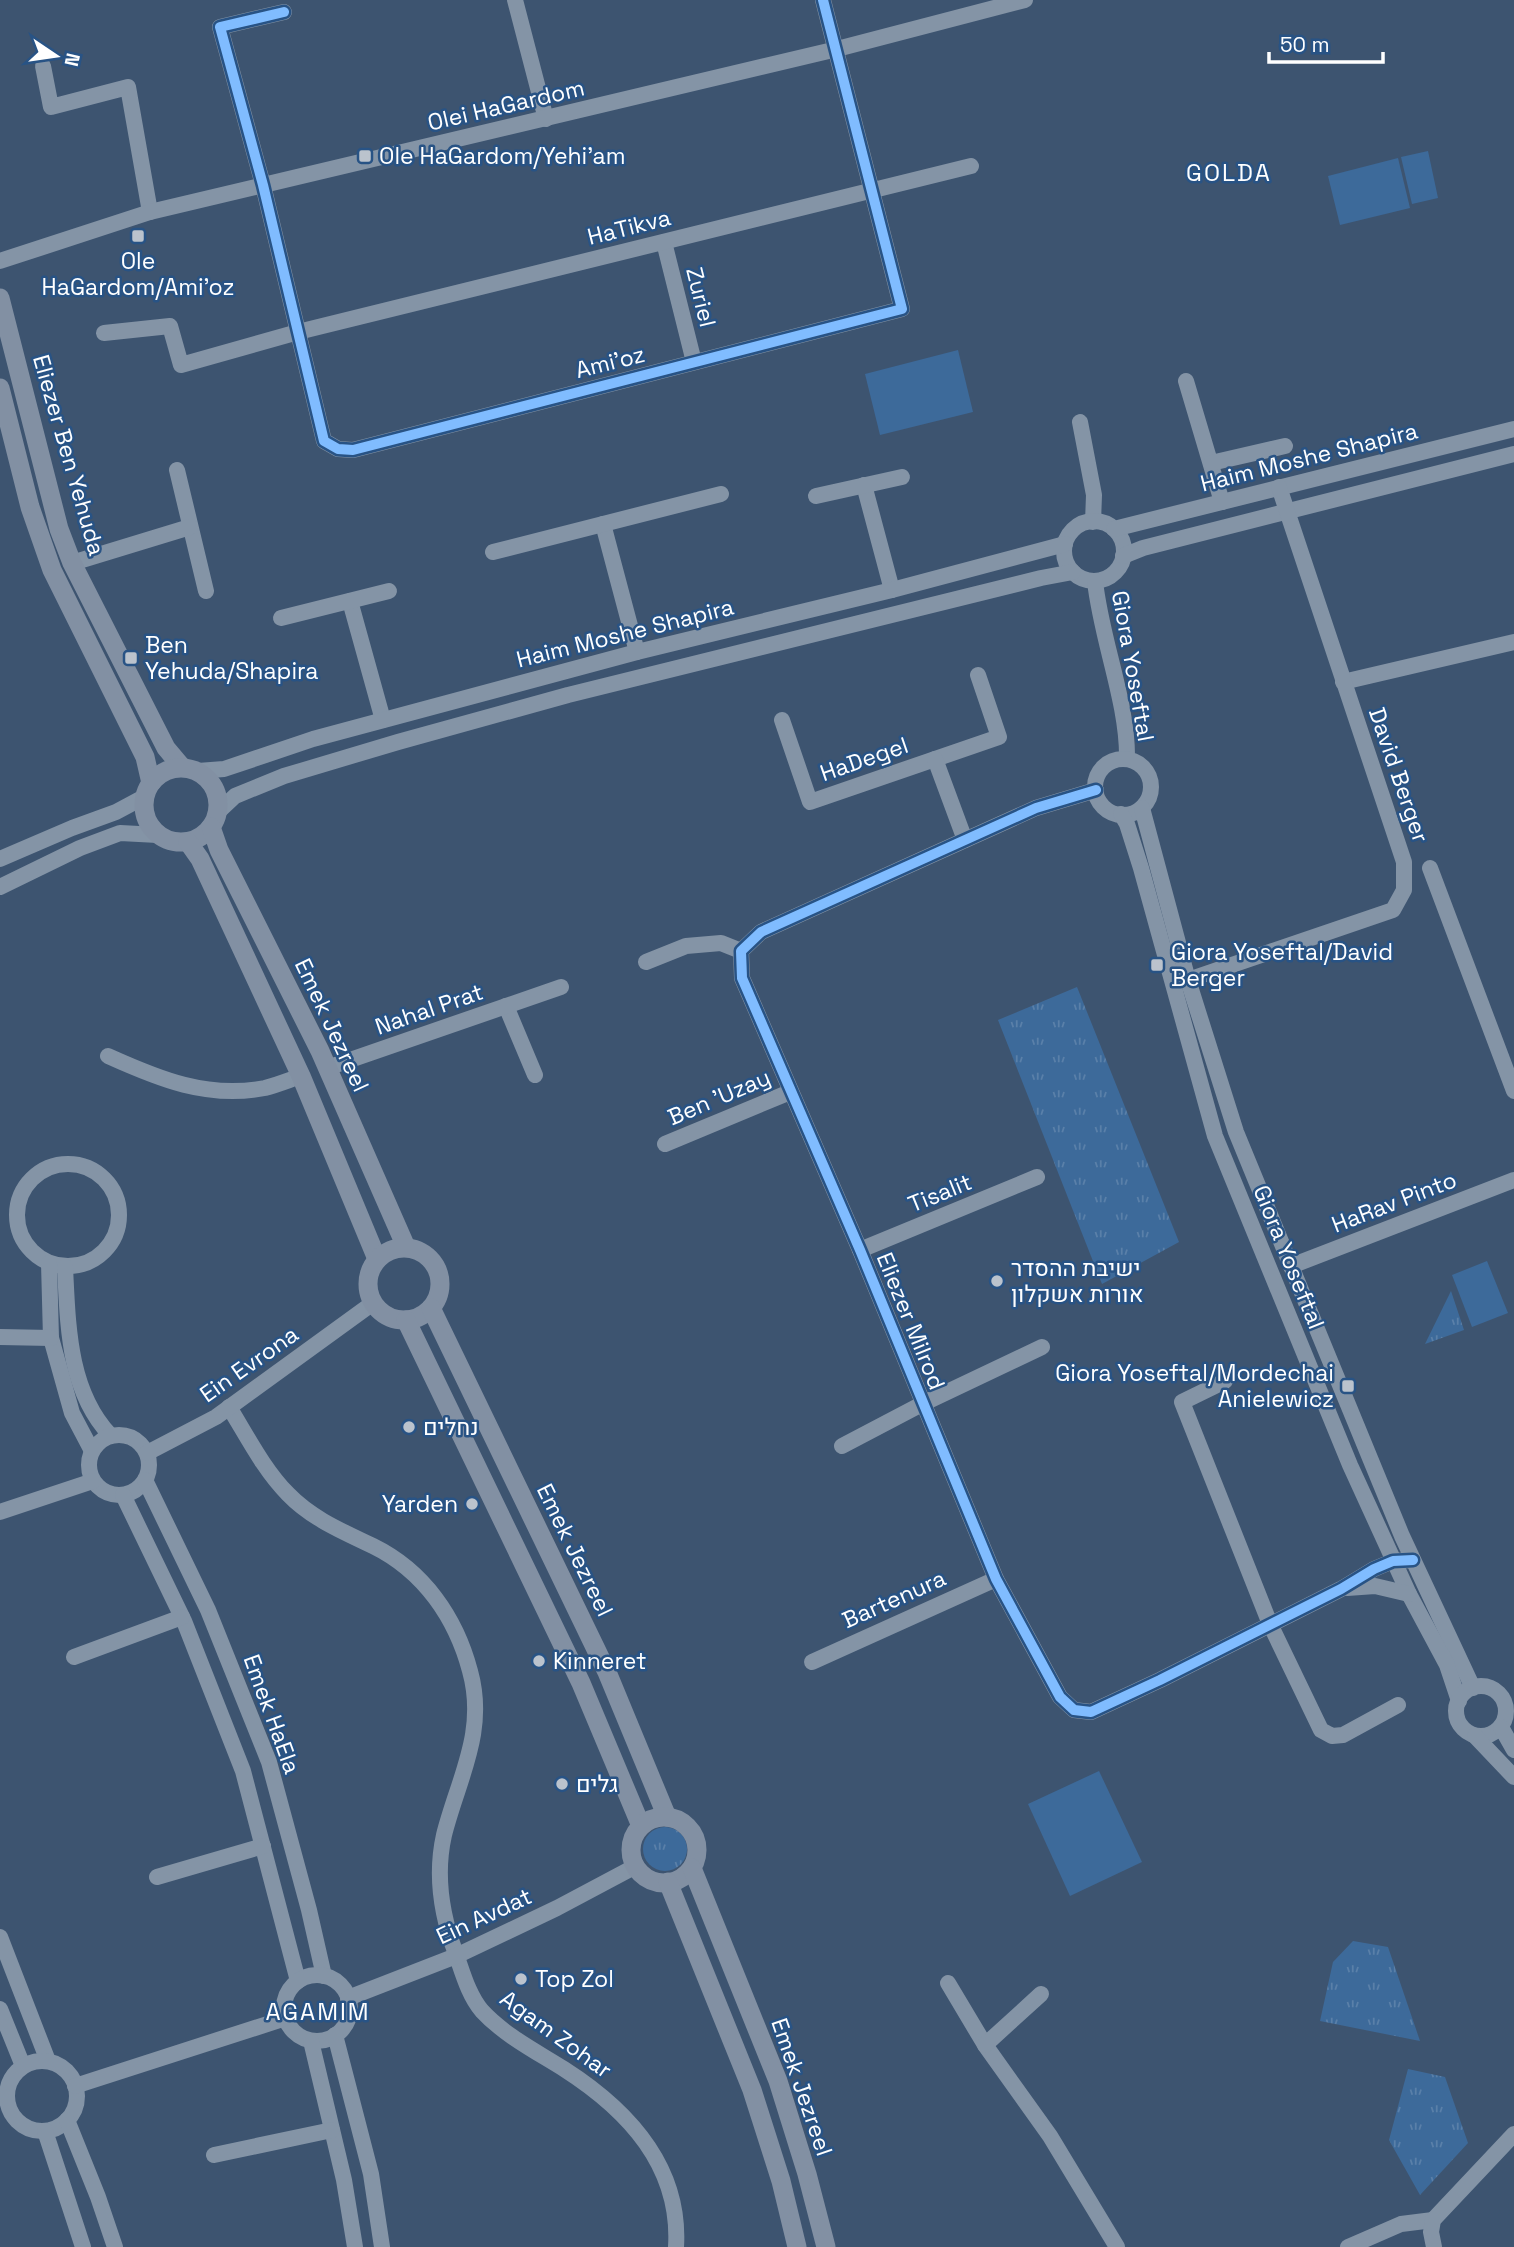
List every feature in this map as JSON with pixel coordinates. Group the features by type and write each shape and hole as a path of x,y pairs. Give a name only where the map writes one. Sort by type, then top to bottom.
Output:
{"main road":[{"name":"Eliezer Ben Yehuda","path":"0,299 59,529 72,563 166,748 190,769"},
{"name":"Eliezer Ben Yehuda","path":"0,388 30,507 51,570 145,757 147,790"},
{"path":"190,769 213,785 218,798 215,819 201,837 188,842 172,842 158,835 146,818 147,790 164,771 190,769"},
{"name":"Emek Jezreel","path":"215,819 219,850 327,1068 406,1247"},
{"path":"188,842 201,859 301,1076 377,1259"},
{"path":"406,1247 425,1254 438,1269 440,1290 431,1308 416,1318 406,1320 387,1316 373,1303 367,1285 371,1267 377,1259 387,1251 406,1247"},
{"name":"Emek Jezreel","path":"431,1308 607,1672 667,1817"},
{"path":"406,1320 582,1683 641,1826"},
{"path":"667,1817 686,1825 695,1838 697,1853 692,1868 679,1879 668,1882 650,1879 636,1866 632,1845 641,1826 650,1820 667,1817"},
{"name":"Emek Jezreel","path":"692,1868 778,2081 826,2247"},
{"path":"668,1882 752,2090 781,2181 797,2247"}],"street":[{"path":"515,0 545,119"},
{"name":"Ami'oz","path":"284,12 220,27 263,185 324,442 338,449 354,450 902,309 823,0"},
{"name":"Olei HaGardom","path":"0,261 150,212 836,49 1025,0"},
{"path":"43,66 51,107 128,87 150,212"},
{"name":"HaTikva","path":"104,333 170,326 181,365 298,332 971,166"},
{"name":"Zuriel","path":"664,242 694,362"},
{"path":"1186,381 1222,502"},
{"path":"1080,422 1094,495 1093,522"},
{"name":"Haim Moshe Shapira","path":"1114,529 1514,429"},
{"path":"1211,463 1285,446"},
{"name":"Haim Moshe Shapira","path":"1124,556 1143,548 1287,510 1514,454"},
{"path":"177,470 206,591"},
{"path":"816,496 902,477"},
{"path":"864,485 892,590"},
{"name":"David Berger","path":"1188,980 1393,910 1404,890 1404,862 1279,487"},
{"path":"493,552 721,495"},
{"path":"1093,522 1114,529 1122,541 1124,556 1116,571 1103,580 1095,581 1087,580 1073,572 1065,559 1065,544 1073,531 1093,522"},
{"path":"603,524 637,652"},
{"path":"72,563 190,527"},
{"name":"Haim Moshe Shapira","path":"190,769 225,769 313,739 383,720 637,652 892,590 1065,544"},
{"name":"Haim Moshe Shapira","path":"215,819 235,796 284,776 425,735 568,695 1073,572"},
{"name":"Giora Yoseftal","path":"1095,581 1125,729 1127,759"},
{"path":"281,618 389,591"},
{"path":"350,601 383,720"},
{"path":"1343,682 1514,642"},
{"name":"HaDegel","path":"782,720 810,802 999,737 978,675"},
{"name":"HaDegel","path":"935,759 965,840"},
{"path":"1127,759 1143,766 1151,782 1151,792 1142,808 1136,812 1114,813 1102,804 1096,790 1096,782 1103,767 1110,762 1127,759"},
{"path":"0,859 116,812 147,790"},
{"path":"646,962 686,946 721,943 741,951 761,932 1036,808 1096,790"},
{"name":"Giora Yoseftal","path":"1142,808 1188,980 1236,1132 1413,1560 1473,1688"},
{"name":"Giora Yoseftal","path":"1121,814 1127,824 1140,868 1215,1136 1350,1465 1409,1594 1447,1665 1459,1701"},
{"path":"0,887 80,848 120,833 158,835"},
{"path":"1430,868 1514,1091"},
{"name":"Eliezer Milrod","path":"741,951 742,978 860,1250 996,1579 1060,1697 1074,1710 1091,1712 1393,1561 1413,1560"},
{"name":"Nahal Prat","path":"327,1068 561,987"},
{"name":"Nahal Prat","path":"506,1006 536,1075"},
{"path":"108,1056 189,1087 229,1091 265,1087 301,1076"},
{"name":"Ben 'Uzay","path":"665,1144 790,1091"},
{"path":"61,1164 78,1164 95,1171 108,1182 117,1198 120,1215 117,1233 108,1248 94,1259 78,1266 57,1265 39,1258 26,1245 19,1230 17,1212 21,1195 30,1180 44,1169 61,1164"},
{"name":"Tisalit","path":"860,1250 1037,1177"},
{"name":"HaRav Pinto","path":"1291,1266 1514,1180"},
{"path":"57,1265 51,1338 72,1413 92,1451"},
{"path":"57,1265 69,1341 88,1403 98,1422 110,1435"},
{"name":"Ein Evrona","path":"147,1453 216,1417 373,1303"},
{"path":"0,1337 51,1338"},
{"path":"842,1446 1042,1346"},
{"path":"1226,1381 1182,1402 1270,1624 1321,1730 1332,1736 1343,1734 1398,1705"},
{"name":"Agam Zohar","path":"229,1407 288,1494 334,1528 377,1548 405,1567 427,1586 448,1616 462,1644 471,1675 475,1707 474,1737 444,1838 440,1875 446,1930 468,1988 482,2011 536,2052 604,2097 631,2122 652,2151 666,2179 675,2212 676,2247"},
{"path":"110,1435 127,1435 135,1439 147,1453 149,1467 145,1480 140,1487 123,1495 106,1492 93,1481 88,1464 98,1442 110,1435"},
{"name":"Emek HaEla","path":"145,1480 208,1610 269,1762 324,1976"},
{"path":"0,1513 93,1481"},
{"name":"Emek HaEla","path":"123,1495 182,1617 243,1771 298,1981"},
{"name":"Bartenura","path":"812,1662 996,1579"},
{"name":"Eliezer Milrod","path":"1341,1589 1375,1586 1409,1594"},
{"path":"74,1657 182,1617"},
{"path":"1499,1694 1514,1685"},
{"path":"1475,1736 1489,1735 1501,1727 1504,1721 1506,1707 1499,1694 1487,1687 1473,1688 1462,1695 1456,1708 1458,1722 1514,1777"},
{"path":"1501,1727 1514,1749"},
{"path":"157,1877 263,1846"},
{"name":"Ein Avdat","path":"348,1998 456,1956 557,1908 636,1866"},
{"path":"0,1937 48,2061"},
{"path":"315,1975 324,1976 341,1986 348,1998 348,2019 335,2035 312,2041 295,2033 285,2018 284,2010 287,1994 298,1981 315,1975"},
{"path":"948,1983 985,2045 1050,2136 1117,2247"},
{"path":"985,2045 1041,1994"},
{"path":"0,2009 23,2066"},
{"path":"75,2086 285,2018"},
{"path":"335,2035 371,2175 382,2247"},
{"path":"312,2041 344,2180 355,2247"},
{"path":"48,2061 65,2070 75,2086 75,2106 68,2120 45,2132 19,2123 4,2108 7,2089 16,2072 31,2063 48,2061"},
{"path":"68,2120 115,2247"},
{"path":"214,2155 332,2130"},
{"path":"45,2132 83,2247"},
{"path":"1434,2247 1431,2232 1433,2220 1514,2134"},
{"path":"1348,2247 1401,2224 1433,2220"}],"green space":[{"path":"1428,151 1438,198 1412,204 1401,157"},
{"path":"1398,158 1410,208 1340,225 1328,176"},
{"path":"958,350 973,412 880,435 865,374"},
{"path":"1077,987 1179,1242 1102,1284 998,1020"},
{"path":"1487,1261 1508,1313 1472,1327 1452,1275"},
{"path":"1451,1291 1464,1330 1425,1344"},
{"path":"1099,1771 1142,1862 1070,1896 1028,1804"},
{"path":"665,1827 680,1834 687,1849 680,1864 665,1871 650,1864 643,1849 650,1834"},
{"path":"1353,1941 1388,1947 1420,2041 1320,2021 1333,1962"},
{"path":"1408,2069 1445,2077 1468,2143 1420,2195 1389,2140"}],"cycle path":[{"path":"284,12 220,27 263,185 324,441 338,449 353,450 902,309 823,0"},
{"path":"1096,790 1036,808 761,932 741,951 742,978 860,1250 996,1579 1060,1697 1074,1710 1091,1712 1341,1589 1374,1569 1393,1561 1413,1560"}],"place":[{"name":"Ole HaGardom/Yehi'am","path":"365,156"},
{"name":"Ole HaGardom/Ami'oz","path":"138,236"},
{"name":"Ben Yehuda/Shapira","path":"131,658"},
{"name":"Giora Yoseftal/David Berger","path":"1157,965"},
{"name":"ישיבת ההסדר אורות אשקלון","path":"997,1281"},
{"name":"Giora Yoseftal/Mordechai Anielewicz","path":"1348,1386"},
{"name":"נחלים","path":"409,1427"},
{"name":"Yarden","path":"472,1504"},
{"name":"Kinneret","path":"539,1661"},
{"name":"גלים","path":"562,1784"},
{"name":"Top Zol","path":"521,1979"}],"district":[{"name":"GOLDA","path":"1229,173"},
{"name":"AGAMIM","path":"318,2012"}]}
